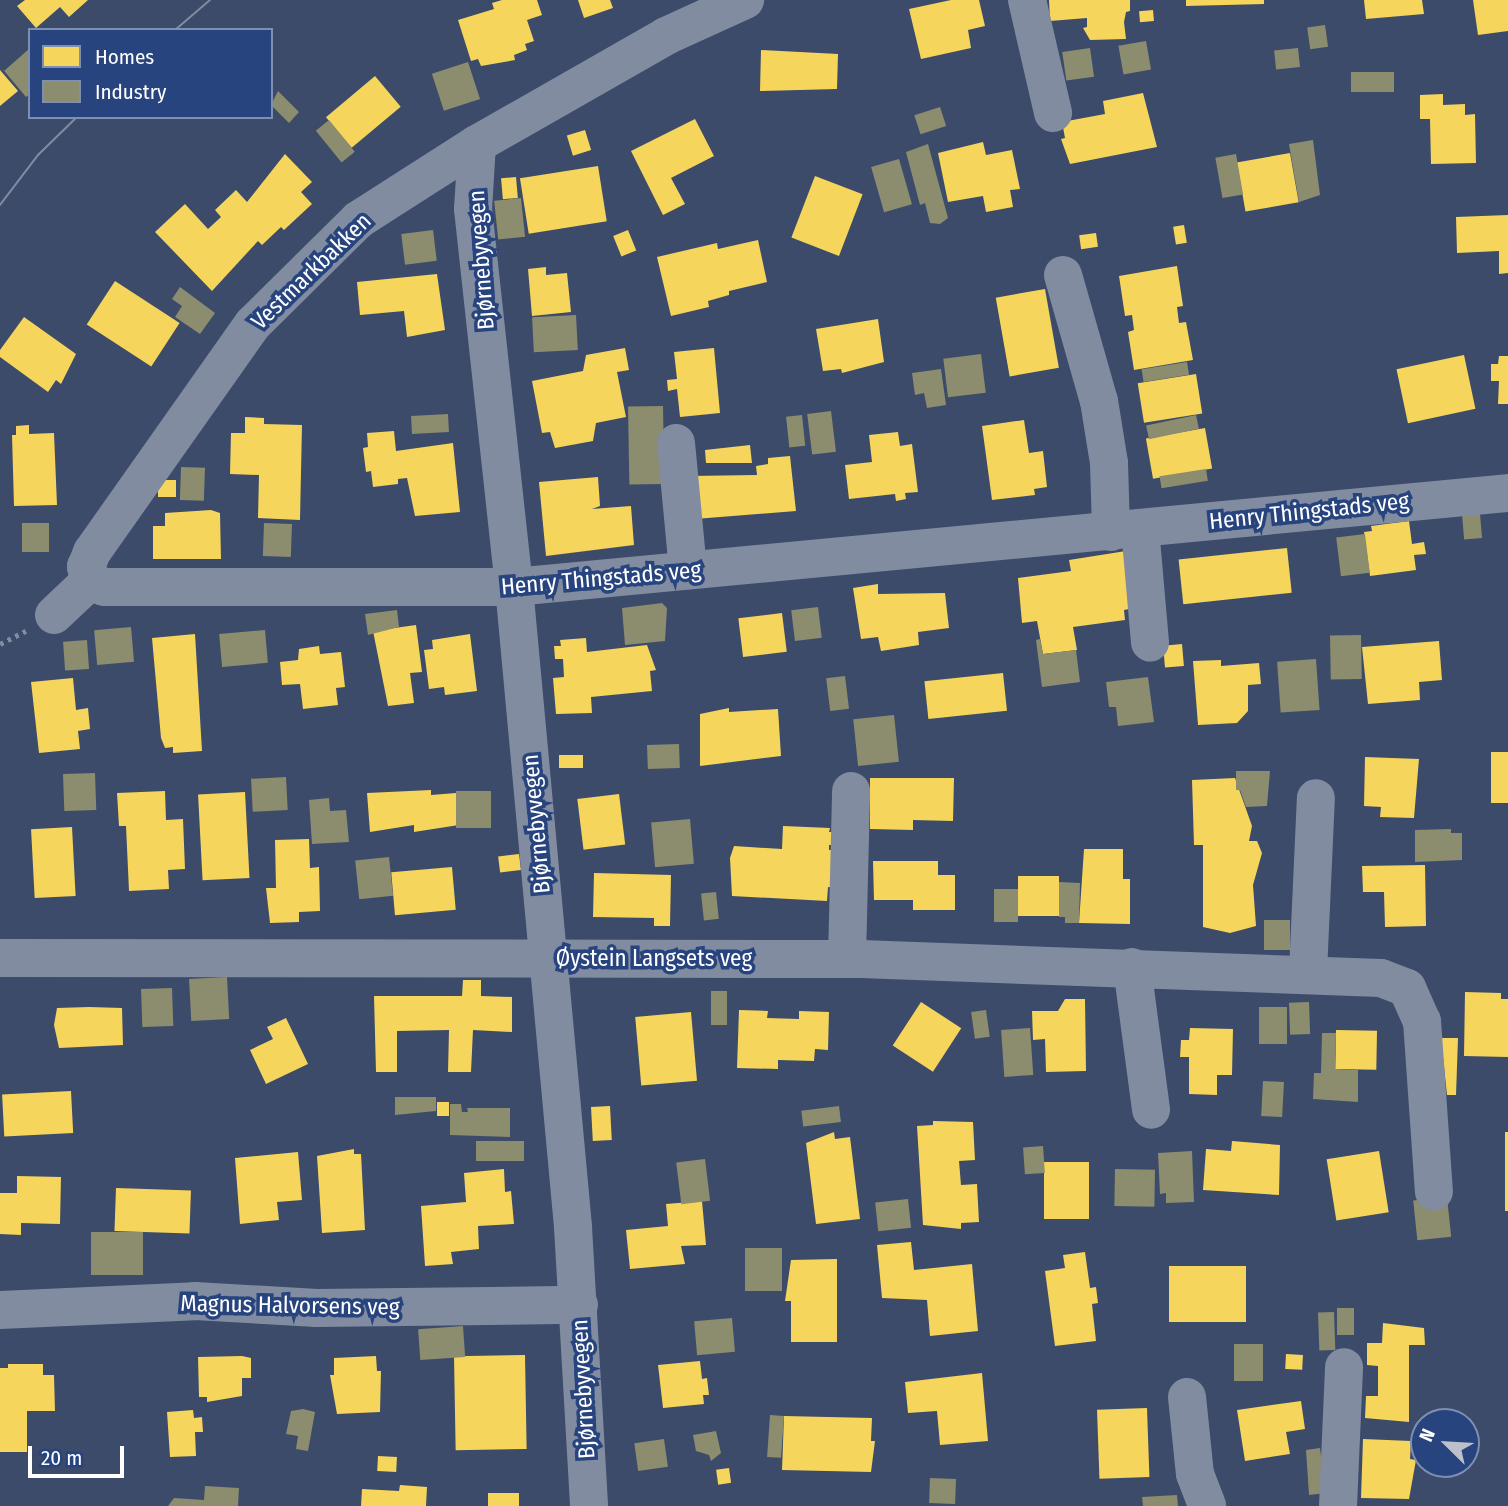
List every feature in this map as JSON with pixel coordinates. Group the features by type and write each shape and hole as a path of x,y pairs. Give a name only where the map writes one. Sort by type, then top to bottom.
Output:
{"street":[{"name":"Vestmarkbakken","path":"90,581 86,567 92,552 253,324 359,220 477,144 666,36 745,0"},
{"path":"1027,0 1053,113"},
{"name":"Bjørnebyvegen","path":"477,144 473,209 514,587 548,958 579,1305 589,1506"},
{"path":"1063,275 1099,401 1109,463 1150,643"},
{"path":"676,443 688,570"},
{"name":"Henry Thingstads veg","path":"90,581 104,587 514,587 1508,493"},
{"path":"54,615 90,581"},
{"path":"848,959 851,791"},
{"path":"1308,972 1316,798"},
{"name":"Øystein Langsets veg","path":"0,958 848,959 1308,972 1381,978 1407,988 1422,1021 1434,1192"},
{"path":"1132,967 1151,1110"},
{"name":"Magnus Halvorsens veg","path":"0,1310 195,1301 317,1308 579,1305"},
{"path":"1338,1506 1344,1367"},
{"path":"1186,1397 1195,1474 1207,1506"}],"building: Homes":[{"path":"25,0 88,0 69,17 60,7 36,28 17,6"},
{"path":"502,0 537,0 542,15 527,20 534,41 525,44 527,50 514,55 515,60 481,66 478,59 471,61 458,20 494,9 492,3"},
{"path":"578,0 610,0 613,8 584,18"},
{"path":"951,0 979,0 985,26 968,30 971,48 921,59 909,9"},
{"path":"1049,0 1130,0 1130,11 1126,12 1124,22 1126,39 1090,40 1083,28 1087,27 1087,18 1050,21"},
{"path":"1186,0 1264,0 1264,4 1186,6"},
{"path":"1364,0 1422,0 1424,14 1366,19"},
{"path":"1473,0 1508,0 1508,31 1478,35"},
{"path":"1153,10 1154,21 1140,22 1139,11"},
{"path":"761,50 838,54 837,89 760,91"},
{"path":"0,70 18,91 0,106"},
{"path":"375,76 401,107 352,148 326,117"},
{"path":"1143,93 1157,147 1070,164 1061,139 1065,138 1062,122 1105,114 1103,101"},
{"path":"1443,94 1443,105 1465,104 1465,115 1475,114 1476,163 1431,164 1430,119 1420,119 1420,95"},
{"path":"695,119 714,156 671,178 685,204 663,215 631,151"},
{"path":"585,130 591,150 573,156 567,136"},
{"path":"983,142 986,155 1012,150 1020,189 1010,190 1013,207 986,212 983,196 948,202 938,153"},
{"path":"1290,153 1299,202 1246,212 1237,162"},
{"path":"285,154 312,182 301,192 312,204 284,230 281,227 262,245 258,241 212,291 155,232 185,204 208,229 221,217 215,210 236,190 247,202"},
{"path":"598,166 607,221 529,234 520,178"},
{"path":"815,176 863,194 839,256 791,238"},
{"path":"516,177 518,198 503,199 501,178"},
{"path":"1508,215 1508,273 1499,274 1499,251 1457,253 1456,217"},
{"path":"1184,225 1187,243 1176,244 1173,227"},
{"path":"628,230 636,250 621,256 613,236"},
{"path":"1096,233 1098,247 1081,249 1079,235"},
{"path":"758,240 767,282 729,291 729,295 708,301 709,307 671,316 657,257 717,243 718,249"},
{"path":"1177,266 1183,306 1177,307 1179,323 1186,322 1193,360 1134,370 1128,332 1134,330 1132,315 1125,316 1119,276"},
{"path":"546,267 546,275 567,273 571,312 532,316 528,269"},
{"path":"437,274 445,330 407,337 404,311 360,315 357,282"},
{"path":"115,281 180,323 151,367 87,325"},
{"path":"1045,289 1059,368 1010,376 996,298"},
{"path":"24,317 76,354 61,384 56,380 48,392 0,357 0,350"},
{"path":"878,319 884,362 842,373 841,369 823,371 816,329"},
{"path":"625,348 629,370 617,372 626,417 596,423 593,441 555,448 550,432 542,433 532,381 583,371 586,355"},
{"path":"714,348 720,413 680,417 677,389 668,391 667,380 677,379 674,352"},
{"path":"1464,355 1475,409 1408,423 1397,369"},
{"path":"1499,356 1508,356 1508,404 1498,404 1499,381 1491,381 1491,364 1498,364"},
{"path":"1196,374 1202,414 1144,423 1138,383"},
{"path":"245,417 264,418 264,424 302,425 300,520 258,518 259,475 230,474 231,433 245,433"},
{"path":"1024,420 1029,453 1043,451 1047,487 1034,489 1035,495 992,500 982,426"},
{"path":"29,425 29,434 54,433 57,505 14,506 12,435 16,435 16,426"},
{"path":"1205,428 1212,468 1153,479 1146,438"},
{"path":"394,431 396,451 453,443 460,512 415,516 407,478 398,479 398,484 373,487 371,471 366,472 363,448 368,447 367,433"},
{"path":"898,432 900,446 912,444 918,492 905,493 906,499 896,501 895,494 849,499 845,465 872,462 869,435"},
{"path":"750,445 752,463 706,463 705,450"},
{"path":"790,456 796,511 695,519 690,476 757,475 756,466 768,464 768,458"},
{"path":"598,477 600,506 592,509 631,506 634,545 546,556 539,482"},
{"path":"158,480 176,480 176,497 158,497"},
{"path":"211,510 220,513 221,559 153,559 153,526 165,526 165,513"},
{"path":"1409,521 1412,544 1424,542 1426,554 1414,555 1416,570 1370,576 1364,532 1372,531 1371,526"},
{"path":"1287,548 1292,593 1183,604 1179,559"},
{"path":"1126,551 1129,609 1124,610 1125,620 1073,627 1077,650 1043,654 1037,621 1022,623 1018,578 1071,571 1069,560"},
{"path":"878,584 878,594 945,593 949,628 918,632 919,645 881,651 878,637 861,639 853,588"},
{"path":"782,613 787,652 743,657 738,618"},
{"path":"416,625 422,672 410,673 414,703 388,706 373,631"},
{"path":"195,634 202,751 173,753 173,747 165,748 161,738 152,638"},
{"path":"470,634 477,691 445,695 444,687 429,689 424,650 433,649 432,640"},
{"path":"586,638 587,652 647,645 656,670 650,671 652,691 591,697 592,713 556,714 553,678 564,677 563,659 555,659 554,646 561,646 560,640"},
{"path":"1439,641 1442,680 1419,682 1420,700 1368,704 1362,647"},
{"path":"1182,644 1184,666 1165,668 1163,646"},
{"path":"319,646 320,654 341,652 345,687 336,688 338,705 303,709 300,684 282,685 280,662 298,660 299,649"},
{"path":"1221,660 1221,666 1259,663 1261,684 1248,685 1248,711 1237,723 1198,725 1193,661"},
{"path":"1003,673 1007,711 928,719 924,681"},
{"path":"73,678 76,710 88,708 90,729 78,731 80,749 39,753 31,682"},
{"path":"729,708 729,712 778,709 781,756 700,766 700,714"},
{"path":"1491,752 1508,752 1508,803 1491,803"},
{"path":"559,755 583,755 583,768 559,768"},
{"path":"1365,757 1419,759 1414,818 1380,817 1381,807 1364,806"},
{"path":"870,778 954,778 953,821 913,820 913,830 870,829"},
{"path":"1235,778 1252,826 1249,841 1257,841 1262,853 1253,885 1256,926 1230,933 1203,927 1203,845 1194,845 1192,780"},
{"path":"431,790 431,795 456,793 459,825 414,832 414,825 370,832 367,793"},
{"path":"165,791 166,820 183,819 185,869 168,870 169,889 129,891 126,826 119,826 117,793"},
{"path":"245,792 250,878 203,880 198,794"},
{"path":"619,794 625,845 584,850 577,799"},
{"path":"783,826 830,828 829,832 836,832 835,845 829,845 829,850 838,850 836,888 828,887 827,901 732,896 730,858 734,846 782,849"},
{"path":"72,827 76,896 35,898 31,829"},
{"path":"309,839 310,868 319,867 320,911 299,912 299,922 270,923 266,888 276,888 275,840"},
{"path":"1084,849 1123,849 1123,879 1130,879 1130,924 1079,923"},
{"path":"519,854 521,870 500,872 498,857"},
{"path":"873,861 938,861 938,875 955,875 955,910 913,910 913,900 874,900"},
{"path":"1425,865 1426,926 1385,927 1384,892 1363,892 1362,866"},
{"path":"452,867 456,910 395,915 391,872"},
{"path":"594,873 671,875 670,926 654,926 654,918 593,917"},
{"path":"1018,876 1059,876 1059,916 1018,916"},
{"path":"463,980 481,980 481,996 512,997 512,1032 473,1030 471,1072 448,1072 449,1030 397,1031 397,1072 376,1072 374,996 462,996"},
{"path":"1465,992 1501,993 1501,999 1508,999 1508,1057 1464,1056"},
{"path":"1065,999 1085,999 1086,1071 1046,1072 1045,1039 1033,1040 1032,1011 1058,1011"},
{"path":"921,1002 961,1028 933,1072 893,1046"},
{"path":"57,1008 122,1008 123,1045 59,1048 54,1025"},
{"path":"739,1010 768,1011 767,1018 799,1019 799,1011 829,1012 828,1050 815,1049 814,1061 778,1060 778,1069 737,1068"},
{"path":"691,1012 697,1081 641,1086 635,1017"},
{"path":"286,1018 308,1064 266,1084 250,1050 273,1039 267,1027"},
{"path":"1190,1028 1233,1029 1232,1075 1217,1075 1217,1095 1189,1094 1189,1057 1180,1057 1181,1040 1189,1040"},
{"path":"1336,1030 1377,1031 1376,1070 1335,1069"},
{"path":"1441,1038 1458,1038 1456,1095 1447,1095"},
{"path":"71,1091 73,1133 4,1137 2,1095"},
{"path":"437,1102 449,1102 449,1116 437,1116"},
{"path":"610,1106 612,1140 593,1141 591,1107"},
{"path":"933,1121 973,1122 975,1160 959,1161 961,1185 977,1184 979,1222 961,1223 961,1229 923,1225 917,1126 933,1125"},
{"path":"834,1132 835,1139 850,1137 860,1219 816,1224 806,1143"},
{"path":"1505,1132 1508,1132 1508,1211 1505,1211"},
{"path":"1232,1141 1280,1145 1279,1195 1203,1190 1206,1149 1231,1151"},
{"path":"354,1149 354,1154 361,1154 365,1230 322,1233 317,1156"},
{"path":"1379,1151 1389,1212 1336,1221 1327,1159"},
{"path":"298,1152 302,1200 277,1202 279,1220 240,1224 235,1158"},
{"path":"1044,1162 1089,1162 1089,1219 1044,1219"},
{"path":"504,1169 505,1192 511,1191 514,1224 478,1226 479,1249 451,1252 453,1264 425,1266 421,1206 466,1202 464,1173"},
{"path":"17,1176 61,1177 60,1224 21,1223 21,1235 0,1234 0,1193 17,1193"},
{"path":"116,1188 191,1191 189,1234 114,1231"},
{"path":"702,1201 706,1245 681,1246 685,1264 630,1269 626,1230 668,1226 666,1204"},
{"path":"911,1242 914,1270 972,1264 978,1331 930,1336 927,1300 882,1298 877,1245"},
{"path":"1085,1252 1090,1288 1096,1287 1098,1303 1092,1304 1096,1341 1055,1346 1045,1271 1065,1268 1063,1255"},
{"path":"837,1259 837,1342 791,1342 791,1301 785,1301 791,1260"},
{"path":"1169,1266 1246,1266 1246,1322 1169,1322"},
{"path":"1383,1323 1424,1328 1425,1345 1409,1345 1409,1422 1365,1418 1366,1396 1378,1396 1378,1366 1367,1365 1367,1343 1382,1343"},
{"path":"1286,1354 1303,1355 1302,1370 1285,1369"},
{"path":"525,1355 527,1449 456,1450 454,1356"},
{"path":"376,1356 377,1371 381,1371 380,1412 337,1414 330,1375 334,1375 334,1358"},
{"path":"198,1357 251,1358 251,1378 242,1378 242,1396 207,1402 207,1397 199,1397"},
{"path":"700,1361 702,1379 707,1378 709,1395 703,1395 704,1404 663,1408 658,1365"},
{"path":"8,1364 43,1364 43,1375 54,1375 55,1411 27,1411 27,1452 0,1452 0,1368 8,1368"},
{"path":"982,1373 988,1441 940,1445 937,1411 908,1413 905,1382"},
{"path":"1301,1401 1305,1429 1286,1432 1290,1454 1245,1461 1237,1410"},
{"path":"1147,1408 1149,1477 1099,1479 1097,1410"},
{"path":"193,1410 194,1418 202,1417 203,1432 195,1432 196,1456 170,1457 167,1412"},
{"path":"784,1416 872,1418 871,1441 875,1441 871,1472 782,1470"},
{"path":"1363,1439 1410,1441 1410,1478 1413,1478 1409,1499 1361,1498"},
{"path":"378,1456 397,1457 396,1472 377,1471"},
{"path":"729,1468 731,1483 718,1485 716,1470"},
{"path":"400,1485 427,1487 426,1506 361,1506 362,1489 399,1491"},
{"path":"488,1493 519,1493 519,1506 488,1506"}],"building: Industry":[{"path":"1325,25 1328,47 1310,49 1307,28"},
{"path":"1146,41 1151,70 1123,74 1118,46"},
{"path":"1090,48 1094,77 1066,81 1062,52"},
{"path":"1298,48 1300,67 1276,69 1274,51"},
{"path":"28,50 28,96 26,97 4,71"},
{"path":"468,62 480,99 444,111 432,74"},
{"path":"1351,72 1394,72 1394,92 1351,92"},
{"path":"278,91 299,112 289,123 273,107"},
{"path":"940,107 946,126 921,134 914,115"},
{"path":"329,120 355,152 342,163 316,131"},
{"path":"1313,140 1320,195 1299,202 1289,144"},
{"path":"928,144 948,218 940,224 930,223 925,203 920,205 906,152"},
{"path":"1236,154 1243,194 1222,198 1215,158"},
{"path":"899,159 912,204 884,212 871,167"},
{"path":"521,198 525,237 498,240 494,201"},
{"path":"433,230 437,261 405,265 401,234"},
{"path":"180,287 215,313 200,334 175,317 182,306 172,299"},
{"path":"576,315 578,350 534,352 532,317"},
{"path":"981,354 986,393 948,397 943,359"},
{"path":"1187,362 1189,375 1144,382 1142,369"},
{"path":"941,369 946,405 927,408 924,393 915,395 912,373"},
{"path":"663,406 664,484 629,485 628,407"},
{"path":"831,411 836,452 812,455 807,414"},
{"path":"448,414 449,432 412,434 411,416"},
{"path":"802,415 805,446 789,448 786,417"},
{"path":"1196,415 1199,429 1149,439 1146,426"},
{"path":"181,467 205,468 204,501 180,500"},
{"path":"1206,469 1208,481 1161,488 1160,476"},
{"path":"1480,514 1482,538 1464,539 1462,516"},
{"path":"22,523 49,523 49,552 22,552"},
{"path":"264,523 292,524 291,557 263,556"},
{"path":"1365,534 1370,573 1341,576 1336,538"},
{"path":"662,603 667,608 665,641 625,645 622,608"},
{"path":"818,607 822,638 795,641 791,610"},
{"path":"397,610 399,627 368,635 365,614"},
{"path":"131,627 134,662 97,665 94,630"},
{"path":"265,630 268,663 222,667 219,634"},
{"path":"1361,635 1362,679 1331,680 1330,636"},
{"path":"1040,639 1043,654 1076,650 1080,682 1042,687 1036,640"},
{"path":"87,640 89,669 65,671 63,642"},
{"path":"1316,659 1320,710 1281,713 1277,662"},
{"path":"845,676 849,709 830,711 826,678"},
{"path":"1148,677 1154,722 1118,726 1116,707 1109,707 1106,682"},
{"path":"894,715 899,762 858,766 853,719"},
{"path":"679,744 680,768 648,769 647,745"},
{"path":"1236,771 1270,771 1267,806 1246,807 1240,790 1236,790"},
{"path":"95,773 96,810 64,811 63,774"},
{"path":"286,777 288,810 253,812 251,779"},
{"path":"456,791 491,791 491,828 456,828"},
{"path":"329,798 330,811 346,810 349,842 312,844 309,800"},
{"path":"690,819 694,864 655,867 651,822"},
{"path":"1451,829 1451,833 1462,833 1462,860 1415,862 1415,830"},
{"path":"389,857 393,896 359,899 355,861"},
{"path":"1059,882 1080,883 1079,923 1065,923 1065,917 1059,917"},
{"path":"994,889 1018,889 1018,922 994,922"},
{"path":"716,892 719,919 704,920 701,894"},
{"path":"1264,920 1290,920 1290,950 1264,950"},
{"path":"227,977 229,1019 191,1021 189,979"},
{"path":"172,988 173,1026 142,1027 141,989"},
{"path":"711,991 727,991 727,1025 711,1025"},
{"path":"1309,1002 1310,1034 1290,1035 1289,1003"},
{"path":"1259,1007 1287,1007 1287,1044 1259,1044"},
{"path":"986,1010 990,1037 975,1039 971,1012"},
{"path":"1030,1028 1033,1075 1004,1077 1001,1030"},
{"path":"1322,1033 1336,1033 1335,1069 1358,1070 1358,1102 1313,1099 1314,1073 1321,1073"},
{"path":"1263,1081 1284,1082 1282,1117 1261,1116"},
{"path":"395,1097 436,1097 436,1111 395,1115"},
{"path":"450,1104 461,1104 462,1112 468,1112 467,1108 510,1108 510,1137 450,1135"},
{"path":"839,1106 841,1122 803,1127 801,1111"},
{"path":"476,1141 524,1141 524,1161 476,1161"},
{"path":"1043,1146 1045,1173 1025,1174 1023,1147"},
{"path":"1192,1151 1194,1202 1166,1203 1166,1193 1160,1194 1158,1153"},
{"path":"705,1159 710,1201 681,1204 676,1163"},
{"path":"1115,1169 1155,1170 1154,1207 1114,1206"},
{"path":"1447,1197 1451,1237 1417,1240 1413,1201"},
{"path":"908,1199 911,1228 878,1231 875,1202"},
{"path":"91,1232 143,1232 143,1275 91,1275"},
{"path":"745,1248 782,1248 782,1291 745,1291"},
{"path":"1337,1308 1354,1308 1354,1335 1337,1335"},
{"path":"1334,1312 1335,1350 1319,1351 1318,1313"},
{"path":"732,1318 735,1352 697,1355 694,1321"},
{"path":"463,1326 465,1357 420,1360 418,1329"},
{"path":"1234,1344 1263,1344 1263,1381 1234,1381"},
{"path":"303,1409 315,1412 308,1451 296,1449 298,1436 286,1434 291,1411"},
{"path":"770,1415 784,1416 781,1458 767,1457"},
{"path":"716,1431 721,1453 711,1461 709,1455 696,1451 693,1435"},
{"path":"664,1439 668,1467 638,1471 634,1443"},
{"path":"1320,1448 1326,1493 1309,1495 1306,1450"},
{"path":"930,1478 956,1479 955,1504 929,1503"},
{"path":"205,1486 239,1488 238,1506 168,1506 174,1498 204,1500"},
{"path":"1177,1495 1178,1506 1143,1506 1142,1497"}],"tram line":[{"path":"177,28 210,0"},
{"path":"0,205 38,155 75,119"}]}
